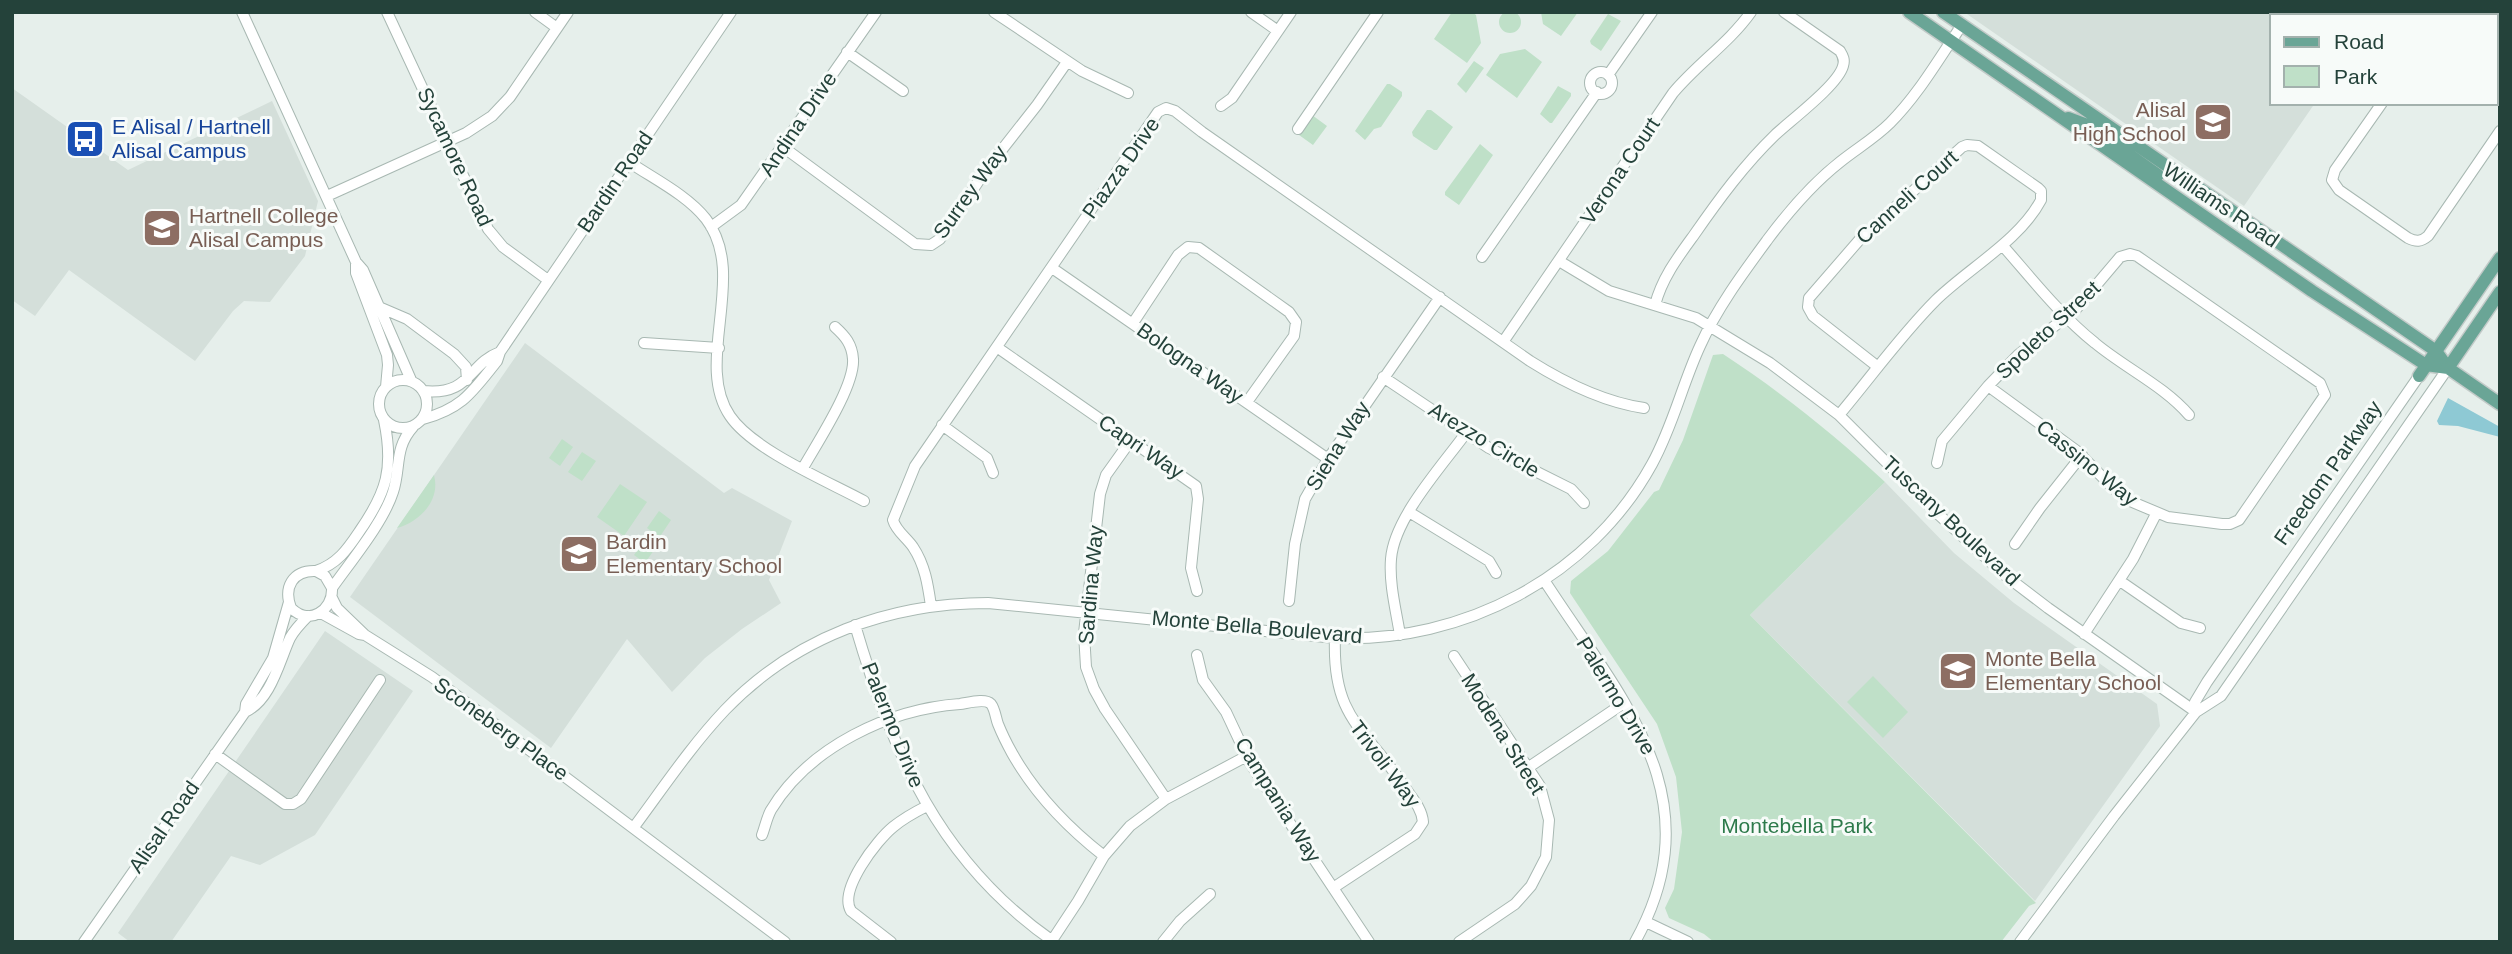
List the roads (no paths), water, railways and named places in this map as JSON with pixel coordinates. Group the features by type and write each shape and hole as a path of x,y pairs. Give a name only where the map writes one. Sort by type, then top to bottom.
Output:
{"main road":[{"name":"Williams Road","path":"1909,12 2423,371 2448,368"},
{"name":"Williams Road","path":"1944,12 2436,351 2448,368 2500,404"},
{"path":"2051,112 2087,125 2194,201 2209,195"},
{"name":"Freedom Parkway","path":"2423,371 2500,258"},
{"name":"Freedom Parkway","path":"2448,368 2500,292"}],"street":[{"path":"242,12 356,262 363,270 411,380 423,391 427,408 424,419 413,426 401,445 396,481 388,504 321,613 308,616 295,612 289,602"},
{"name":"Sycamore Road","path":"387,12 493,236 509,253 548,280"},
{"path":"535,12 557,28"},
{"path":"327,196 477,127 498,110 568,12"},
{"name":"Bardin Road","path":"424,419 461,404 495,363 548,280 731,12"},
{"name":"Andina Drive","path":"711,227 741,205 876,12"},
{"path":"995,12 1067,62 1128,93"},
{"path":"1251,12 1278,31"},
{"path":"1222,106 1232,98 1291,12"},
{"path":"1298,129 1378,12"},
{"path":"1608,75 1652,12"},
{"name":"Verona Court","path":"1503,342 1673,93 1698,65 1732,36 1751,12"},
{"path":"1656,305 1669,270 1732,181 1843,68 1844,60 1840,51 1784,12"},
{"name":"Monte Bella Boulevard","path":"634,827 708,730 760,678 792,656 855,625 890,614 931,606 988,603 1335,638 1400,635 1474,616 1504,603 1544,580 1598,535 1648,472 1666,437 1694,359 1710,325 1766,242 1819,180 1891,122 1921,86 1962,25"},
{"path":"847,52 903,91"},
{"name":"Surrey Way","path":"783,147 915,244 931,245 940,239 999,151 1037,105 1067,62"},
{"path":"1599,72 1608,75 1612,80 1611,87 1604,93 1597,92 1591,84 1593,76 1599,72"},
{"path":"1482,257 1597,92"},
{"path":"2381,105 2335,170 2333,180 2340,190 2412,240 2424,239 2500,131"},
{"name":"Piazza Drive","path":"931,606 921,560 893,520 915,466 1158,112 1166,108 1175,111 1547,371 1614,402 1644,408"},
{"name":"Canneli Court","path":"1839,415 1937,299 2003,246 2039,205 2041,191 1978,146 1967,145 1867,232 1809,298 1808,307 1813,316 1878,368"},
{"path":"629,162 690,204 711,227 720,248 723,265 719,387 728,414 753,440 864,501"},
{"path":"2003,246 2067,317 2095,343 2179,403 2189,415"},
{"path":"1133,323 1178,255 1188,247 1199,248 1289,312 1296,322 1294,336 1247,402"},
{"name":"Spoleto Street","path":"1937,463 1942,441 1987,386 2018,355 2067,317 2091,294 2118,259 2127,254 2134,255 2320,383"},
{"name":"Tuscany Boulevard","path":"1559,261 1609,291 1681,312 1710,325 1770,363 1839,415 2006,576 2196,712"},
{"path":"356,262 356,273 387,355 386,387 380,402 384,420 394,427 413,426"},
{"name":"Bologna Way","path":"1052,268 1328,459"},
{"name":"Siena Way","path":"1289,601 1299,521 1305,499 1328,459 1440,297"},
{"path":"379,307 407,319 461,361 466,368 467,380"},
{"path":"391,336 396,324 407,319"},
{"path":"803,468 846,388 852,371 853,357 849,342 835,327"},
{"path":"644,343 719,348"},
{"name":"Capri Way","path":"998,348 1196,486 1198,499 1191,568 1197,591"},
{"name":"Bardin Road","path":"423,391 446,390 467,380 491,355 500,352"},
{"name":"Freedom Parkway","path":"2020,942 2196,712 2221,696 2448,368"},
{"name":"Freedom Parkway","path":"2196,712 2195,702 2207,682 2423,371"},
{"name":"Arezzo Circle","path":"1383,377 1510,460 1571,489 1584,503"},
{"path":"386,387 401,380 411,380"},
{"name":"Cassino Way","path":"1987,386 2082,455 2122,495 2156,514 2230,524 2239,520 2324,398 2325,392 2320,383"},
{"name":"Alisal Road","path":"245,712 246,704 273,658 289,602 288,589 292,579 330,565 347,550 383,494 390,456 384,420"},
{"path":"942,425 987,457 993,473"},
{"path":"1400,635 1391,559 1397,533 1466,433"},
{"name":"Sardina Way","path":"1131,440 1107,475 1100,494 1084,633 1084,657 1094,688 1105,709 1166,799"},
{"path":"2015,544 2082,455"},
{"path":"1409,512 1489,561 1496,573"},
{"path":"2084,634 2144,541 2156,514"},
{"path":"316,571 325,576 332,593"},
{"name":"Palermo Drive","path":"1544,580 1640,729 1654,760 1665,817 1663,867 1646,922 1635,942"},
{"path":"2120,581 2181,623 2200,628"},
{"name":"Sconeberg Place","path":"332,593 337,608 365,635 432,677 785,942"},
{"name":"Sconeberg Place","path":"321,613 365,635"},
{"name":"Alisal Road","path":"84,942 245,712 252,708 266,690 293,633 308,616"},
{"name":"Palermo Drive","path":"855,625 902,760 927,806 946,836 982,879 1014,911 1052,941"},
{"name":"Trivoli Way","path":"1333,888 1415,834 1423,822 1422,812 1394,771 1358,729 1344,706 1337,680 1335,638"},
{"name":"Campania Way","path":"1197,655 1203,680 1229,718 1247,756 1369,942"},
{"name":"Modena Street","path":"1454,656 1529,767 1540,786 1549,820 1548,844 1542,868 1531,886 1515,904 1458,942"},
{"path":"215,754 285,804 293,804 301,799 380,680"},
{"path":"762,835 770,812 807,769 845,740 887,719 939,706 989,703 1013,755 1044,800 1073,831 1104,856"},
{"path":"1529,767 1624,703"},
{"path":"1052,941 1104,856 1130,826 1166,799 1247,756"},
{"path":"891,942 851,911 847,906 847,896 866,858 881,839 899,822 927,806"},
{"path":"1163,942 1180,921 1210,894"},
{"path":"1646,922 1688,942"}],"water":[{"path":"2448,398 2500,427 2500,437 2458,426 2439,425 2437,421"}],"place":[{"name":"Alisal High School","path":"2213,122"},
{"name":"E Alisal / Hartnell Alisal Campus","path":"85,139"},
{"name":"Hartnell College Alisal Campus","path":"162,228"},
{"name":"Bardin Elementary School","path":"579,554"},
{"name":"Monte Bella Elementary School","path":"1958,671"}],"park label":[{"name":"Montebella Park","path":"1797,826"}]}
